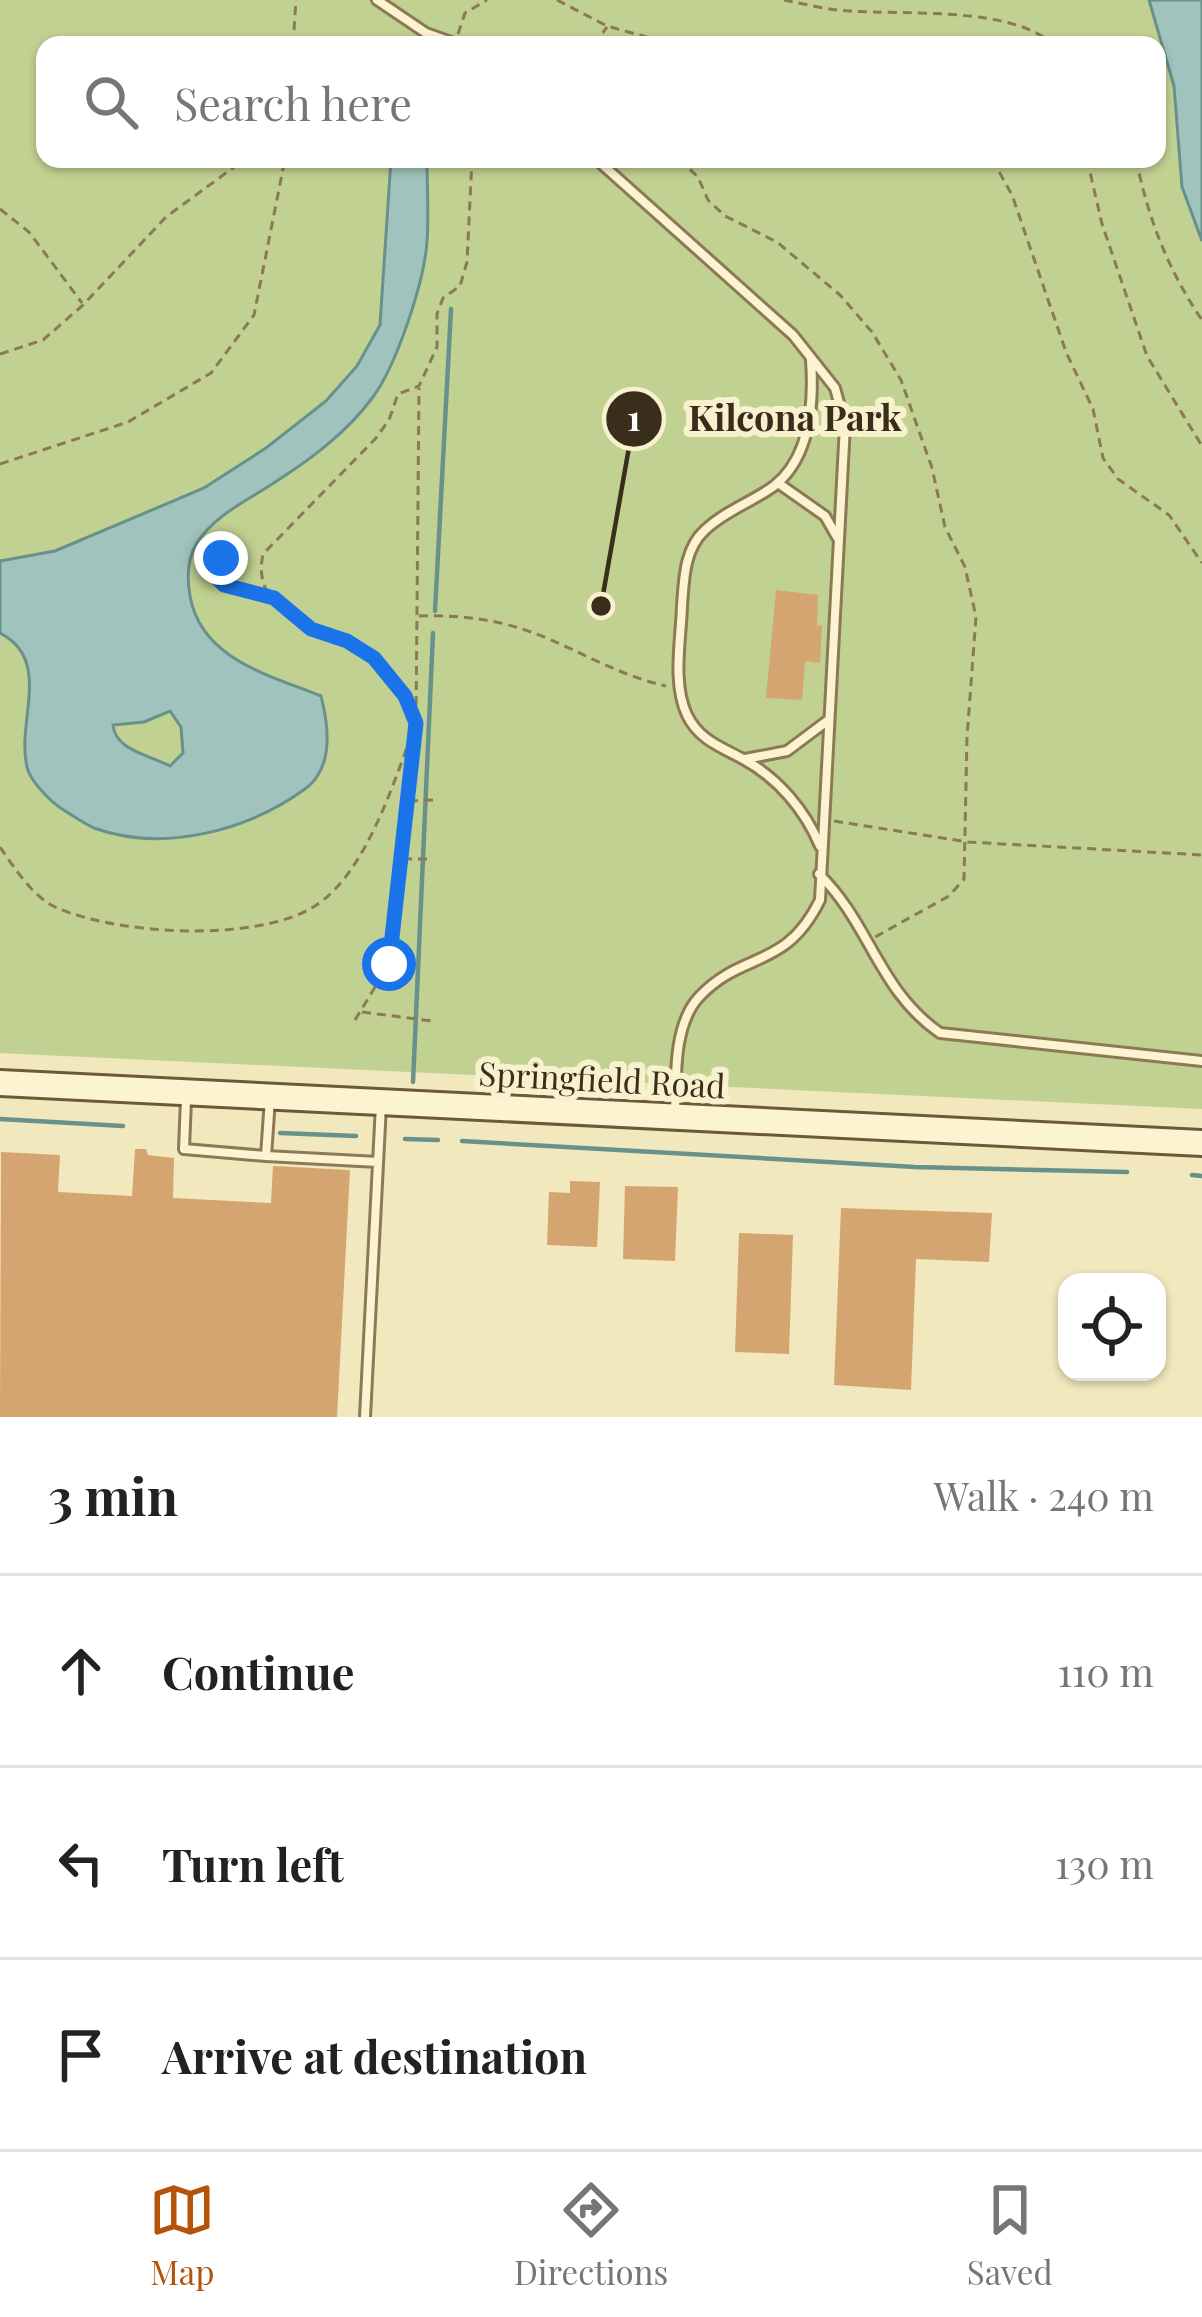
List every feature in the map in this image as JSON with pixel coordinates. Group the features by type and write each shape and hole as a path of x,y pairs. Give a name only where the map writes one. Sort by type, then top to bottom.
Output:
{"street":[{"name":"Springfield Road","path":"0,1083 1202,1143"}],"lane":[{"path":"377,0 436,36"},
{"path":"606,168 793,335 835,388 845,425 820,900 807,928 791,945 725,977 696,999 681,1034 675,1116"},
{"path":"811,356 814,398 795,460 778,483 701,533 684,567 681,689 687,715 709,743 743,759 784,791 807,816 820,847"},
{"path":"778,483 824,516 838,538"},
{"path":"743,759 787,751 829,719"},
{"path":"819,873 836,890 890,985 914,1015 940,1033 1202,1061"},
{"path":"187,1093 184,1150 378,1162"},
{"path":"266,1156 270,1097"},
{"path":"365,1417 381,1103"}],"path":[{"path":"294,36 296,0"},
{"path":"460,36 465,13 487,0"},
{"path":"557,0 607,26 643,36"},
{"path":"784,0 842,11 984,18 1043,36"},
{"path":"600,36 607,26"},
{"path":"0,354 43,340 166,217 233,168"},
{"path":"0,464 128,422 211,374 254,315 283,168"},
{"path":"355,1020 389,964 416,723 419,386 437,347 436,314 443,298 460,286 467,262 472,168"},
{"path":"688,168 708,200 725,216 777,242 839,295 872,332 901,380 932,468 944,526 965,567 976,617 964,879 949,896 868,941"},
{"path":"997,168 1012,195 1066,352 1093,410 1103,458 1118,478 1168,515 1202,563"},
{"path":"1089,168 1102,224 1147,356 1202,446"},
{"path":"1138,168 1147,214 1180,288 1202,320"},
{"path":"0,208 29,232 83,304"},
{"path":"0,847 51,905 153,929 274,924 317,905 350,868 385,807 416,723 405,696 374,658 347,641 311,629 274,598 259,572 263,554 376,438 398,394 419,386"},
{"path":"221,558 218,579 224,585 274,598"},
{"path":"417,616 460,615 508,624 628,678 681,689"},
{"path":"407,800 435,800"},
{"path":"822,819 968,842 1202,855"},
{"path":"401,859 433,859"},
{"path":"360,1011 432,1021"}],"green space":[{"path":"0,0 1202,0 1202,1109 0,1053"}],"water":[{"path":"1149,0 1202,0 1202,241 1182,187 1174,86 1166,36 1159,36"},
{"path":"390,168 427,168 425,259 408,322 382,383 351,423 325,446 211,525 190,562 190,596 208,635 240,662 321,696 327,734 321,770 305,789 282,804 204,834 176,838 120,835 94,828 62,809 46,796 27,767 29,675 16,645 0,633 0,561 55,551 204,488 326,401 357,366 380,325","holes":["170,711 181,727 183,753 170,766 126,746 113,725 144,722"]}],"building":[{"path":"776,590 818,595 820,663 805,661 802,700 766,698"},
{"path":"135,1149 174,1158 173,1198 271,1203 273,1166 350,1170 337,1417 0,1417 1,1152 60,1155 58,1192 132,1196"},
{"path":"570,1181 600,1182 597,1247 547,1245 549,1192 570,1193"},
{"path":"625,1186 678,1187 675,1261 623,1259"},
{"path":"841,1208 992,1213 989,1262 916,1259 911,1390 834,1385"},
{"path":"739,1233 793,1235 789,1354 735,1352"}],"waterway":[{"path":"435,611 451,309"},
{"path":"413,1082 433,633"},
{"path":"0,1119 123,1126"},
{"path":"280,1133 356,1136"},
{"path":"405,1139 438,1140"},
{"path":"462,1141 915,1167 1127,1172"},
{"path":"1192,1175 1202,1176"}],"place":[{"name":"Kilcona Park","path":"601,606"}],"route":[{"path":"221,558 218,579 224,585 274,598 311,629 347,641 374,658 405,696 416,723 389,964"}]}
